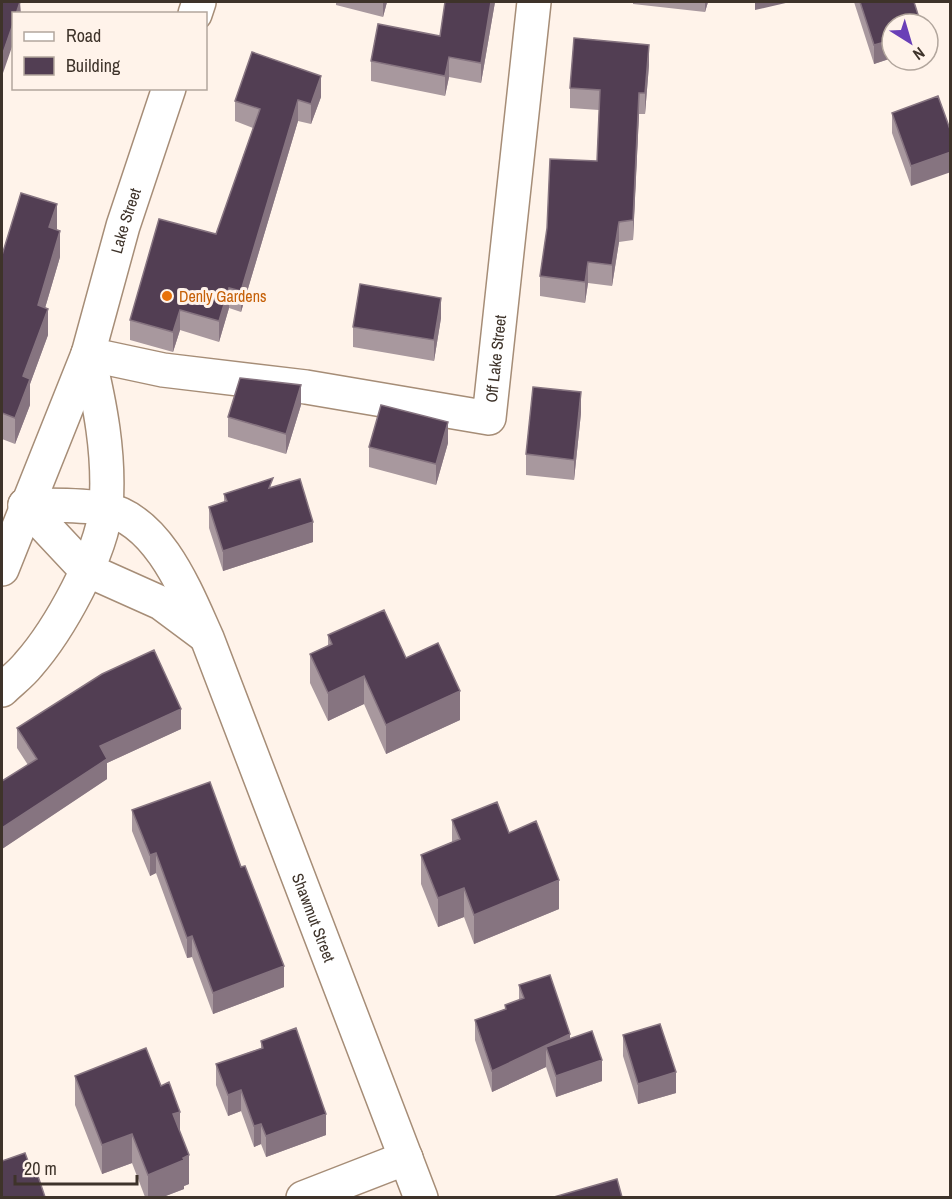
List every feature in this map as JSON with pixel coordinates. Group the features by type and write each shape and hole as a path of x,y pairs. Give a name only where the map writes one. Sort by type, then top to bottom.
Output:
{"street":[{"name":"Off Lake Street","path":"88,354 163,370 306,387 489,418 534,2"},
{"name":"Lake Street","path":"25,505 88,354 123,226 168,90"},
{"name":"Lake Street","path":"88,354 102,413 106,459 105,509 91,556"},
{"name":"Shawmut Street","path":"25,505 105,509 125,517 150,537 168,559 207,638 421,1197"},
{"path":"2,569 25,505 91,556 161,603 207,638"},
{"path":"2,690 28,666 54,630 91,556"},
{"path":"303,1197 406,1158"}],"building":[{"path":"2,2 20,2 17,12 12,12 12,27 2,56"},
{"path":"445,2 491,2 481,63 449,57 445,76 371,61 378,24 440,36"},
{"path":"860,2 914,2 917,12 880,12 880,43 874,45"},
{"path":"574,38 649,45 645,93 639,93 633,220 619,222 612,265 588,262 585,282 540,276 547,228 550,159 597,161 600,90 570,88"},
{"path":"252,52 321,76 311,104 298,100 241,291 229,288 219,321 180,310 173,332 130,320 159,219 216,234 260,109 235,101"},
{"path":"938,96 951,132 951,152 911,166 892,113"},
{"path":"21,193 57,204 49,227 60,231 38,305 48,309 23,376 30,379 15,418 2,413 2,255"},
{"path":"360,284 441,298 434,340 353,327"},
{"path":"240,378 301,385 286,434 228,417"},
{"path":"533,387 581,392 574,460 526,454"},
{"path":"381,405 448,422 436,464 369,447"},
{"path":"273,478 269,488 300,479 313,522 223,551 209,507 227,501 224,494"},
{"path":"384,610 406,658 438,643 460,691 386,725 364,676 328,693 310,654 332,644 328,635"},
{"path":"154,650 181,709 100,746 107,759 2,828 2,781 37,759 17,728 102,674"},
{"path":"210,782 241,867 245,866 284,966 213,993 192,936 187,938 156,853 150,855 132,810"},
{"path":"497,802 509,833 536,821 559,880 474,915 464,888 438,898 421,855 460,839 452,820"},
{"path":"550,975 570,1034 492,1071 475,1020 506,1009 505,1005 524,998 519,985"},
{"path":"660,1024 676,1072 638,1084 623,1035"},
{"path":"296,1028 326,1114 266,1136 261,1124 254,1126 241,1090 228,1095 216,1064 263,1048 261,1041"},
{"path":"592,1031 602,1060 556,1076 546,1047"},
{"path":"146,1048 161,1086 169,1082 180,1112 173,1114 189,1155 183,1158 184,1160 148,1175 132,1134 102,1145 75,1076"},
{"path":"25,1153 31,1169 35,1167 45,1197 2,1197 2,1161"},
{"path":"617,1179 622,1197 554,1197"}],"place":[{"name":"Denly Gardens","path":"167,296"}]}
